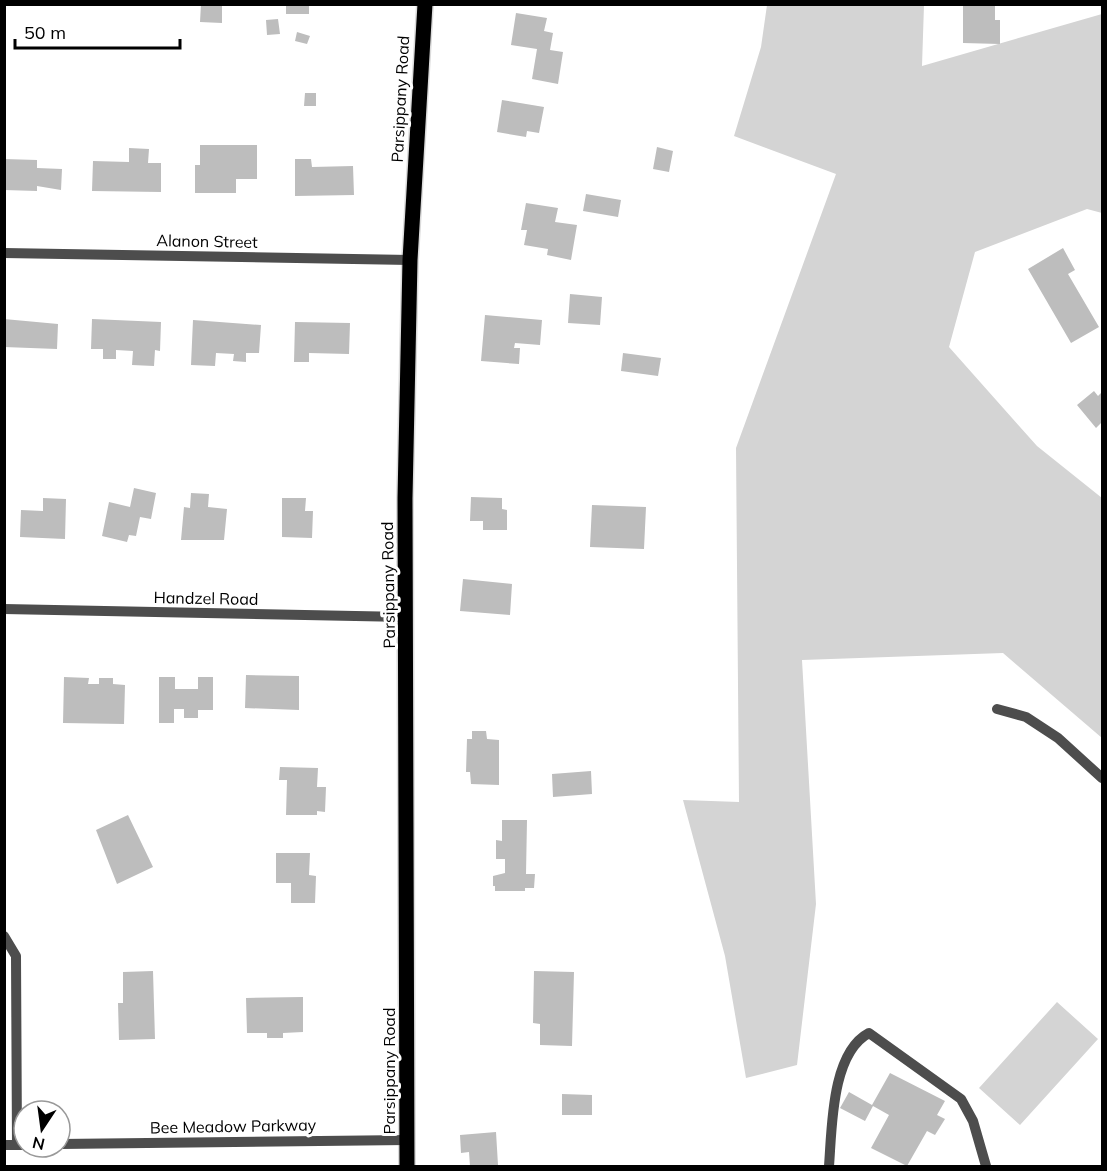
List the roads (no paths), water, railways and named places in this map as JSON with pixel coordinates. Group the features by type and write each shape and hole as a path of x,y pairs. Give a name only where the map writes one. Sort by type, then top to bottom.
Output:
{"main road":[{"name":"Parsippany Road","path":"407,1167 405,498 410,260 425,4"}],"street":[{"name":"Alanon Street","path":"4,253 410,260"},
{"name":"Handzel Road","path":"4,609 406,617"},
{"path":"997,709 1026,717 1058,738 1102,777"},
{"path":"4,936 16,956 20,1099"},
{"path":"829,1167 837,1089 845,1061 861,1038 869,1033 961,1099 973,1121 986,1167"},
{"name":"Bee Meadow Parkway","path":"72,1144 407,1140"}]}
